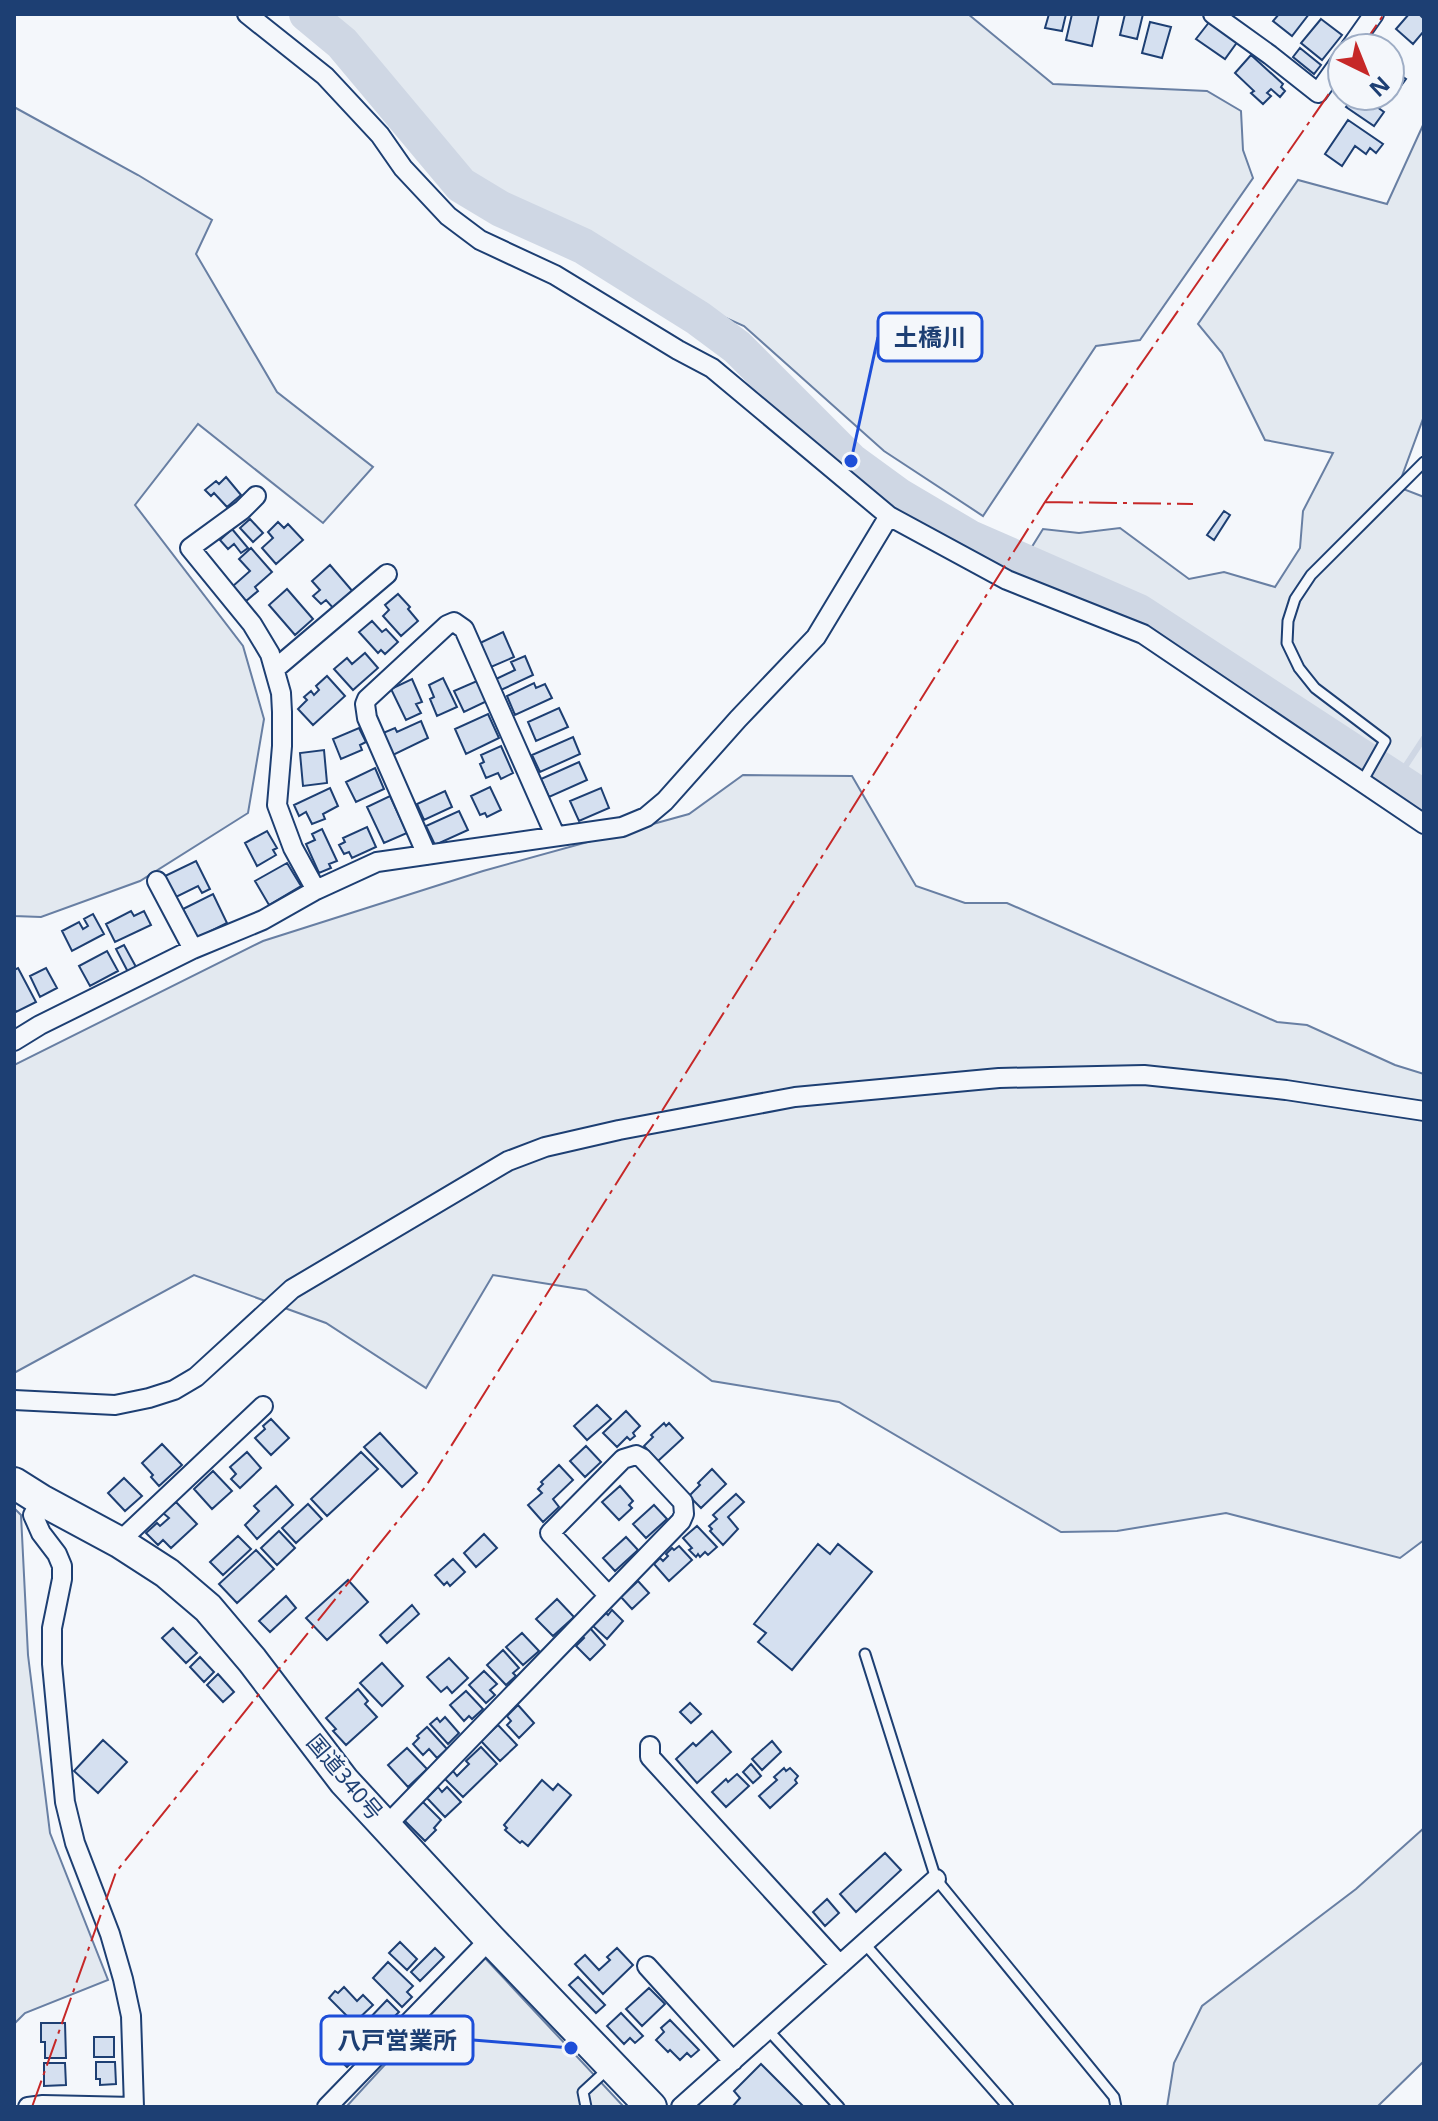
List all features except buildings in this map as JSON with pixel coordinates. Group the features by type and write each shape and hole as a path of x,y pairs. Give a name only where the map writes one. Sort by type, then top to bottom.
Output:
{"highway":[{"name":"国道340号","path":"14,1483 119,1542 167,1573 208,1608 252,1660 344,1781 651,2107"}],"street":[{"path":"247,14 325,76 448,216 480,240 555,275 712,368 889,516 1007,580 1143,634 1424,824"},
{"path":"1213,14 1318,93 1326,82"},
{"path":"1361,32 1374,14"},
{"path":"256,496 190,548 262,638 275,669 282,712 277,805 293,848 316,890"},
{"path":"14,1041 193,949 263,920 316,890 377,862 622,827 646,817 665,801 816,637 889,516"},
{"path":"275,669 387,574"},
{"path":"427,855 367,718 365,704 436,635 454,622 464,629 555,835"},
{"path":"157,881 193,949"},
{"path":"14,1400 115,1405 174,1390 196,1377 292,1289 508,1161 545,1147 619,1130 795,1097 1014,1078 1144,1075 1286,1090 1424,1111"},
{"path":"119,1542 263,1406"},
{"path":"386,1826 681,1521 683,1502 636,1455 623,1459 550,1533 608,1595"},
{"path":"28,2107 134,2107 131,2016 123,1979 110,1934 75,1843 65,1802 52,1664 52,1628 62,1566 34,1522 33,1515 41,1500"},
{"path":"650,1746 650,1757 840,1965"},
{"path":"681,2107 936,1879"},
{"path":"327,2107 490,1939"},
{"path":"647,1966 733,2061"}],"lane":[{"path":"1362,782 1385,741 1315,688 1299,668 1287,643 1288,621 1295,599 1311,575 1424,462"},
{"path":"865,1654 936,1879 1114,2097 1116,2107"},
{"path":"864,1943 1008,2107"},
{"path":"768,2030 839,2107"},
{"path":"586,2107 583,2092 612,2066"}],"shaded area":[{"path":"316,14 968,14 1053,84 1207,91 1241,111 1243,150 1253,178 1140,340 1096,346 983,516 884,451 744,326 525,227 427,157"},
{"path":"14,107 138,175 212,220 196,254 277,392 373,467 323,523 198,424 135,505 243,646 264,719 248,813 140,881 41,917 14,916"},
{"path":"1424,123 1424,416 1398,487 1424,497 1424,786 1025,558 1043,529 1079,533 1120,528 1189,579 1224,572 1275,587 1300,548 1303,511 1333,453 1265,440 1222,353 1198,324 1298,180 1387,204"},
{"path":"743,775 852,776 916,886 965,903 1007,903 1277,1022 1307,1025 1395,1065 1424,1074 1424,1540 1400,1558 1226,1513 1117,1531 1061,1532 839,1402 712,1381 586,1290 493,1275 426,1388 326,1323 194,1275 14,1373 14,1065 263,941 483,871 689,814"},
{"path":"14,1508 21,1515 28,1655 50,1833 108,1980 25,2013 14,2024"},
{"path":"1424,1828 1424,2061 1377,2107 1167,2107 1174,2063 1202,2006 1356,1889"},
{"path":"484,1957 624,2107 346,2107"}],"waterway":[{"path":"307,14 342,43 461,185 501,209 583,246 698,318 737,347 851,461 899,496 970,538 1139,612 1424,798"},
{"path":"1397,779 1424,738"}],"power":[{"path":"1372,32 1384,14"},
{"path":"32,2107 116,1872 426,1486 1045,502 1326,98"},
{"path":"1045,502 1193,504"}],"place":[{"name":"土橋川","path":"851,461"},
{"name":"八戸営業所","path":"571,2048"}]}
